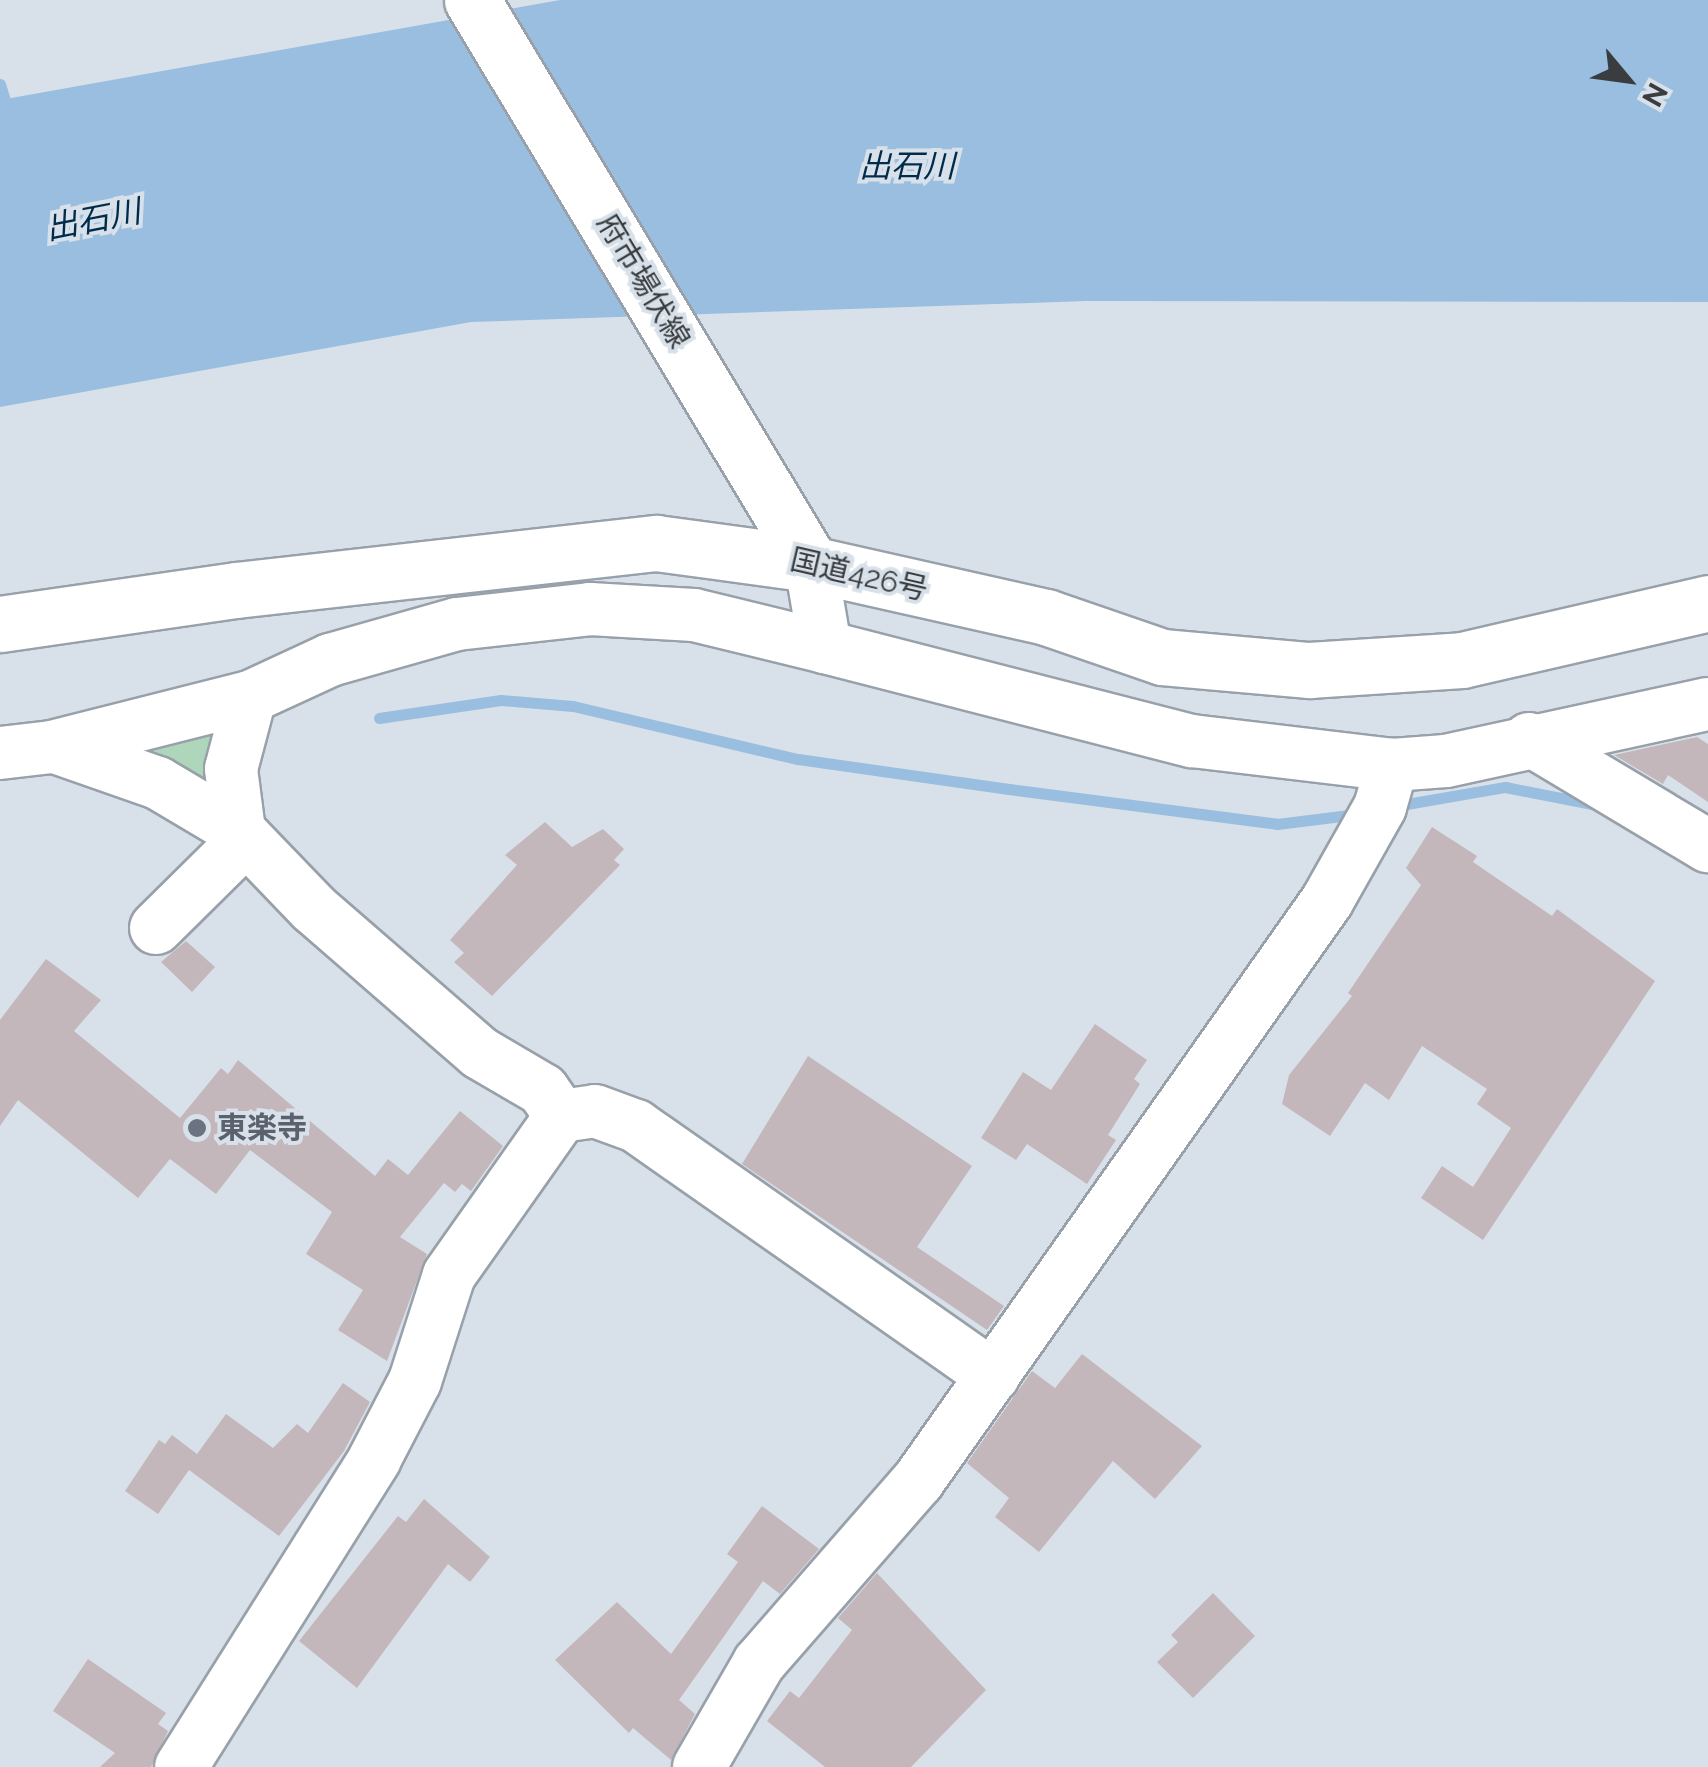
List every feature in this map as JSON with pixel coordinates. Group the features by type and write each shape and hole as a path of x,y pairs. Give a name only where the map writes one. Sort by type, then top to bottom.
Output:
{"main road":[{"name":"府市場伏線","path":"472,0 751,458 811,564"},
{"name":"国道426号","path":"0,624 236,590 656,543 811,564 1046,618 1162,657 1309,670 1462,660 1708,603"}],"street":[{"path":"811,564 824,648"},
{"path":"0,752 52,747 250,697 330,660 440,628 590,608 694,615 1192,741 1392,765 1446,761 1530,739 1708,704"},
{"path":"242,835 230,769 250,697"},
{"path":"1530,739 1708,846"},
{"path":"52,747 145,777 242,835 313,908 480,1053 543,1090 561,1116"},
{"path":"699,1767 758,1663 918,1481 1326,900 1380,807 1392,765"},
{"path":"156,928 242,835"},
{"path":"180,1767 374,1460 415,1380 448,1274 561,1116 595,1111 636,1126 994,1376"}],"green space":[{"path":"219,721 219,800 103,745"}],"water":[{"name":"出石川","path":"560,0 1708,0 1708,302 1086,301 471,322 0,407 0,100"}],"building":[{"path":"1697,737 1708,744 1708,802 1668,775 1663,784 1614,755"},
{"path":"545,822 572,847 603,829 624,849 614,860 620,865 492,996 454,962 464,953 450,940 517,865 505,855"},
{"path":"1432,827 1477,856 1473,862 1552,916 1557,909 1655,981 1483,1240 1421,1198 1442,1166 1473,1187 1511,1128 1477,1104 1487,1089 1422,1046 1389,1100 1365,1083 1330,1136 1282,1104 1289,1075 1352,996 1348,993 1421,885 1406,868"},
{"path":"186,941 215,967 192,992 161,962"},
{"path":"46,959 101,1000 74,1031 180,1118 221,1068 228,1074 238,1060 375,1176 388,1159 408,1175 460,1111 503,1146 471,1191 462,1184 455,1192 444,1183 400,1237 427,1254 387,1361 338,1330 363,1290 306,1254 332,1212 250,1150 216,1194 170,1159 138,1198 18,1100 0,1126 0,1020"},
{"path":"1095,1024 1147,1060 1134,1079 1140,1084 1108,1135 1116,1140 1087,1184 1027,1144 1016,1160 981,1138 1023,1072 1051,1090"},
{"path":"808,1056 972,1166 917,1247 1004,1306 987,1330 742,1164"},
{"path":"1082,1354 1202,1446 1155,1499 1113,1461 1039,1552 995,1517 1009,1498 967,1463 1032,1371 1055,1388"},
{"path":"343,1383 370,1402 344,1451 279,1536 189,1470 158,1514 125,1491 159,1440 165,1444 172,1435 197,1454 226,1414 273,1448 297,1424 308,1433"},
{"path":"424,1499 490,1557 470,1582 448,1564 357,1688 299,1641 398,1516 406,1522"},
{"path":"762,1506 819,1549 780,1594 763,1581 679,1700 695,1714 671,1760 633,1728 629,1733 555,1660 617,1602 671,1654 738,1562 727,1554"},
{"path":"877,1573 986,1690 911,1767 825,1767 767,1721 790,1691 799,1698 852,1630 838,1618"},
{"path":"1213,1593 1255,1636 1193,1698 1157,1662 1178,1642 1171,1635"},
{"path":"88,1659 166,1713 158,1724 168,1731 151,1767 100,1767 115,1753 53,1711"}],"waterway":[{"path":"0,84 9,114"},
{"path":"379,718 501,700 573,706 798,759 1009,789 1277,824 1357,814"},
{"path":"1395,806 1505,787 1592,804"}],"place":[{"name":"東楽寺","path":"197,1128"}]}
